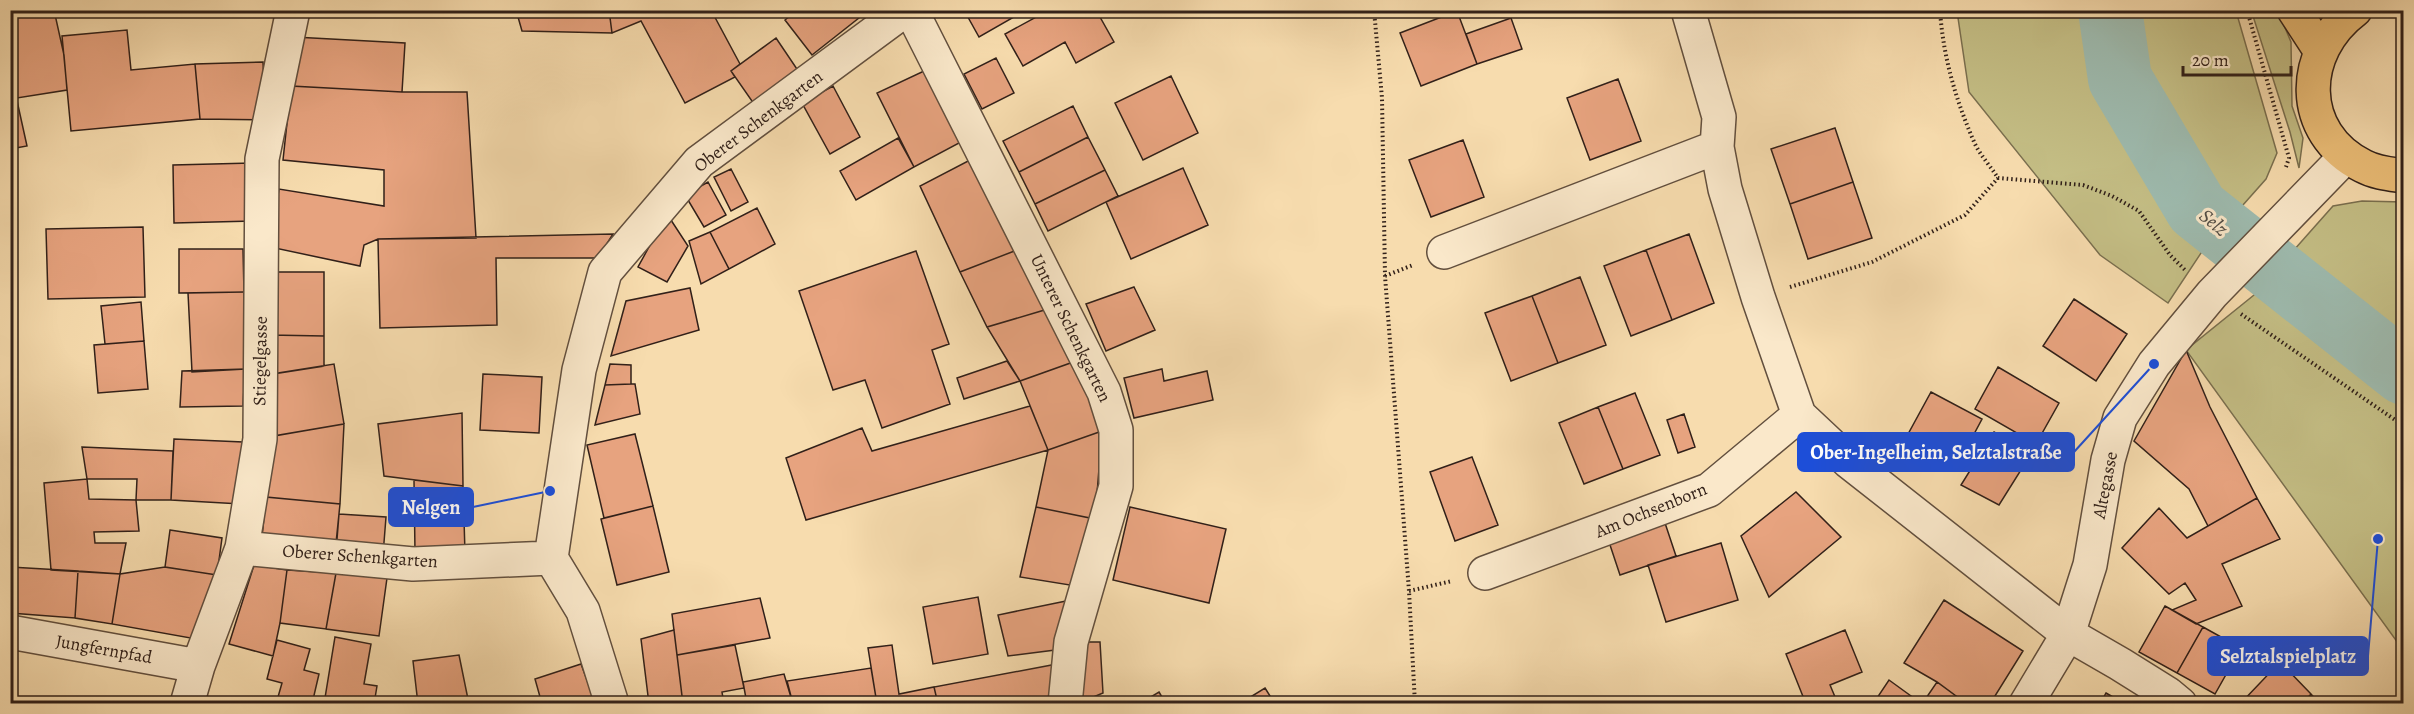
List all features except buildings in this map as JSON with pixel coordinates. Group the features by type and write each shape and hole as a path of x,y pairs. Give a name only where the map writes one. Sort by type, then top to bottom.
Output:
{"main road":[{"path":"2295,10 2320,51"},
{"path":"2355,10 2330,33 2320,51 2314,69 2315,108 2332,142 2346,156 2364,167 2385,174 2403,176"}],"street":[{"name":"Stiegelgasse","path":"187,704 198,666 242,548 260,439 262,159 293,10"},
{"name":"Oberer Schenkgarten","path":"242,548 412,564 551,558 579,370 605,272 699,162 905,10"},
{"name":"Unterer Schenkgarten","path":"911,10 1104,392 1116,430 1116,486 1071,642 1065,704"},
{"path":"1688,10 1719,117 1717,147 1725,189 1758,297 1800,415 1848,461 2068,634 2120,664 2180,704"},
{"path":"1444,252 1717,147"},
{"name":"Altegasse","path":"2026,704 2068,634 2090,566 2108,460 2120,418 2154,364 2222,285 2346,156"},
{"name":"Am Ochsenborn","path":"1485,573 1709,490 1800,415"},
{"path":"551,558 583,611 612,704"},
{"name":"Jungfernpfad","path":"10,632 198,666"}],"path":[{"path":"1374,10 1382,98 1384,276 1409,591 1414,704"},
{"path":"1940,10 1951,81 1976,146 1998,178"},
{"path":"2247,10 2289,158 2285,168"},
{"path":"1998,178 2083,185 2139,211 2169,255 2222,285 2403,426"},
{"path":"1758,297 1872,262 1965,215 1998,178"},
{"path":"1409,591 1485,573"}],"shaded area":[{"path":"1957,11 2236,11 2277,153 2266,179 2203,250 2168,303 2100,255 1969,92"},
{"path":"2254,11 2278,11 2291,42 2292,106 2303,138 2299,168 2290,132 2253,16"},
{"path":"2362,201 2403,202 2403,650 2186,350 2254,295 2333,206"}],"waterway":[{"name":"Selz","path":"2110,10 2120,79 2197,209 2404,373"}],"place":[{"name":"Ober-Ingelheim, Selztalstraße","path":"2154,364"},
{"name":"Nelgen","path":"550,491"},
{"name":"Selztalspielplatz","path":"2378,539"}]}
